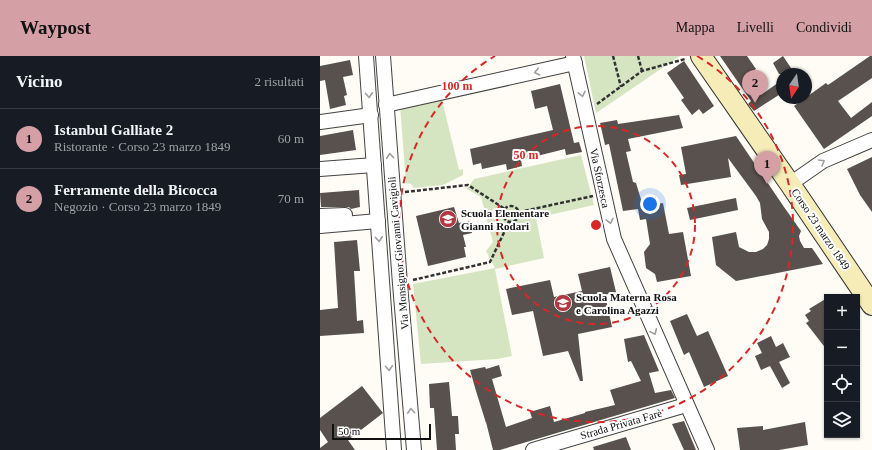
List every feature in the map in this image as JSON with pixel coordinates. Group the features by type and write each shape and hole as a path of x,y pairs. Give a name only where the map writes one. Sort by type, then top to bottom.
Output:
{"main road":[{"name":"Corso 23 marzo 1849","path":"693,57 790,184 872,304"}],"street":[{"name":"Via Monsignor Giovanni Cavigioli","path":"366,56 394,450"},
{"name":"Via Monsignor Giovanni Cavigioli","path":"383,56 414,450"},
{"path":"386,105 574,60"},
{"name":"Via Sforzesca","path":"574,60 614,239 686,406 707,450"},
{"path":"320,122 371,115"},
{"path":"790,184 823,161 872,140"},
{"path":"320,169 374,165"},
{"path":"320,216 378,217"},
{"path":"320,226 378,217"},
{"name":"Strada Privata Farè","path":"533,450 686,406"}],"path":[{"path":"613,56 621,87"},
{"path":"638,56 642,71"},
{"path":"595,106 642,71 693,57"},
{"path":"405,192 468,185 505,209"},
{"path":"519,212 594,195"},
{"path":"514,207 518,210 519,217 516,221 506,221 504,216 505,209 514,207"},
{"path":"412,280 490,262 509,222"}],"green space":[{"path":"584,56 680,56 596,113"},
{"path":"441,96 459,170 463,169 463,175 443,185 414,188 411,184 406,183 400,105"},
{"path":"581,155 594,205 536,218 544,258 495,269 512,356 497,359 421,364 413,284 495,268 486,251 493,242 481,197 467,189 474,179"}],"building":[{"path":"720,56 747,56 756,69 747,75 761,95 776,84 776,97 754,111 748,104 751,101"},
{"path":"783,56 791,68 776,68 773,63"},
{"path":"872,56 872,78 838,101 851,118 872,102 872,116 824,149 794,106 797,104 812,104 812,93 826,83 828,85"},
{"path":"350,60 353,75 343,77 347,95 344,96 346,105 330,109 325,80 320,81 320,66"},
{"path":"684,61 714,106 703,114 699,109 692,115 681,100 684,98 667,73"},
{"path":"560,84 574,143 579,142 582,152 566,155 565,149 521,160 522,166 507,170 506,164 482,169 481,163 473,165 470,149 553,130 547,106 535,109 531,91"},
{"path":"679,115 683,128 628,139 631,151 626,152 633,182 636,183 643,206 663,203 669,234 683,232 691,276 657,282 655,274 646,268 644,252 650,244 646,219 640,220 638,209 623,211 609,144 605,145 600,123 617,120 618,124"},
{"path":"353,130 356,150 320,155 320,136"},
{"path":"736,136 801,231 799,236 804,248 812,248 823,264 736,281 716,265 712,237 736,232 739,247 749,252 756,252 763,249 767,245 769,232 762,219 760,203 728,158 731,177 681,185 679,175 686,174 681,147"},
{"path":"872,157 872,212 860,195 847,169"},
{"path":"359,190 360,207 351,209 349,207 321,207 320,193"},
{"path":"736,198 738,210 690,220 687,208"},
{"path":"454,207 459,223 469,221 472,233 463,235 466,247 464,247 466,257 428,266 416,216"},
{"path":"357,240 360,271 354,271 357,321 363,320 364,333 320,336 320,310 338,308 334,242"},
{"path":"610,267 616,292 605,295 612,327 578,334 583,381 580,381 568,351 543,356 533,311 512,315 506,289 550,280 554,297 582,291 578,274"},
{"path":"824,300 824,346 806,323 809,321 805,315 811,311 809,309"},
{"path":"687,314 697,336 708,331 728,376 704,387 689,352 684,355 670,321"},
{"path":"644,335 659,371 649,373 655,393 671,390 675,398 500,450 493,450 470,370 485,367 486,369 499,365 502,376 492,379 506,427 532,418 530,412 550,406 554,422 585,412 615,405 610,390 641,381 631,361 628,362 624,339"},
{"path":"771,336 776,347 783,343 790,357 779,362 790,383 782,388 770,366 761,370 755,356 762,353 757,343"},
{"path":"449,382 452,416 458,416 459,434 455,434 456,450 437,450 434,408 430,408 429,384"},
{"path":"362,386 383,413 348,440 355,450 320,450 320,448 328,442 320,430 320,418"},
{"path":"684,421 696,450 684,450 672,424"},
{"path":"805,422 808,445 779,450 740,450 737,428 763,426 763,430"},
{"path":"626,437 631,450 594,450 593,447"}],"place":[{"name":"Ferramente della Bicocca","path":"755,103"},
{"name":"Istanbul Galliate 2","path":"767,184"},
{"name":"Scuola Elementare Gianni Rodari","path":"448,219"},
{"name":"Scuola Materna Rosa e Carolina Agazzi","path":"563,303"}]}
